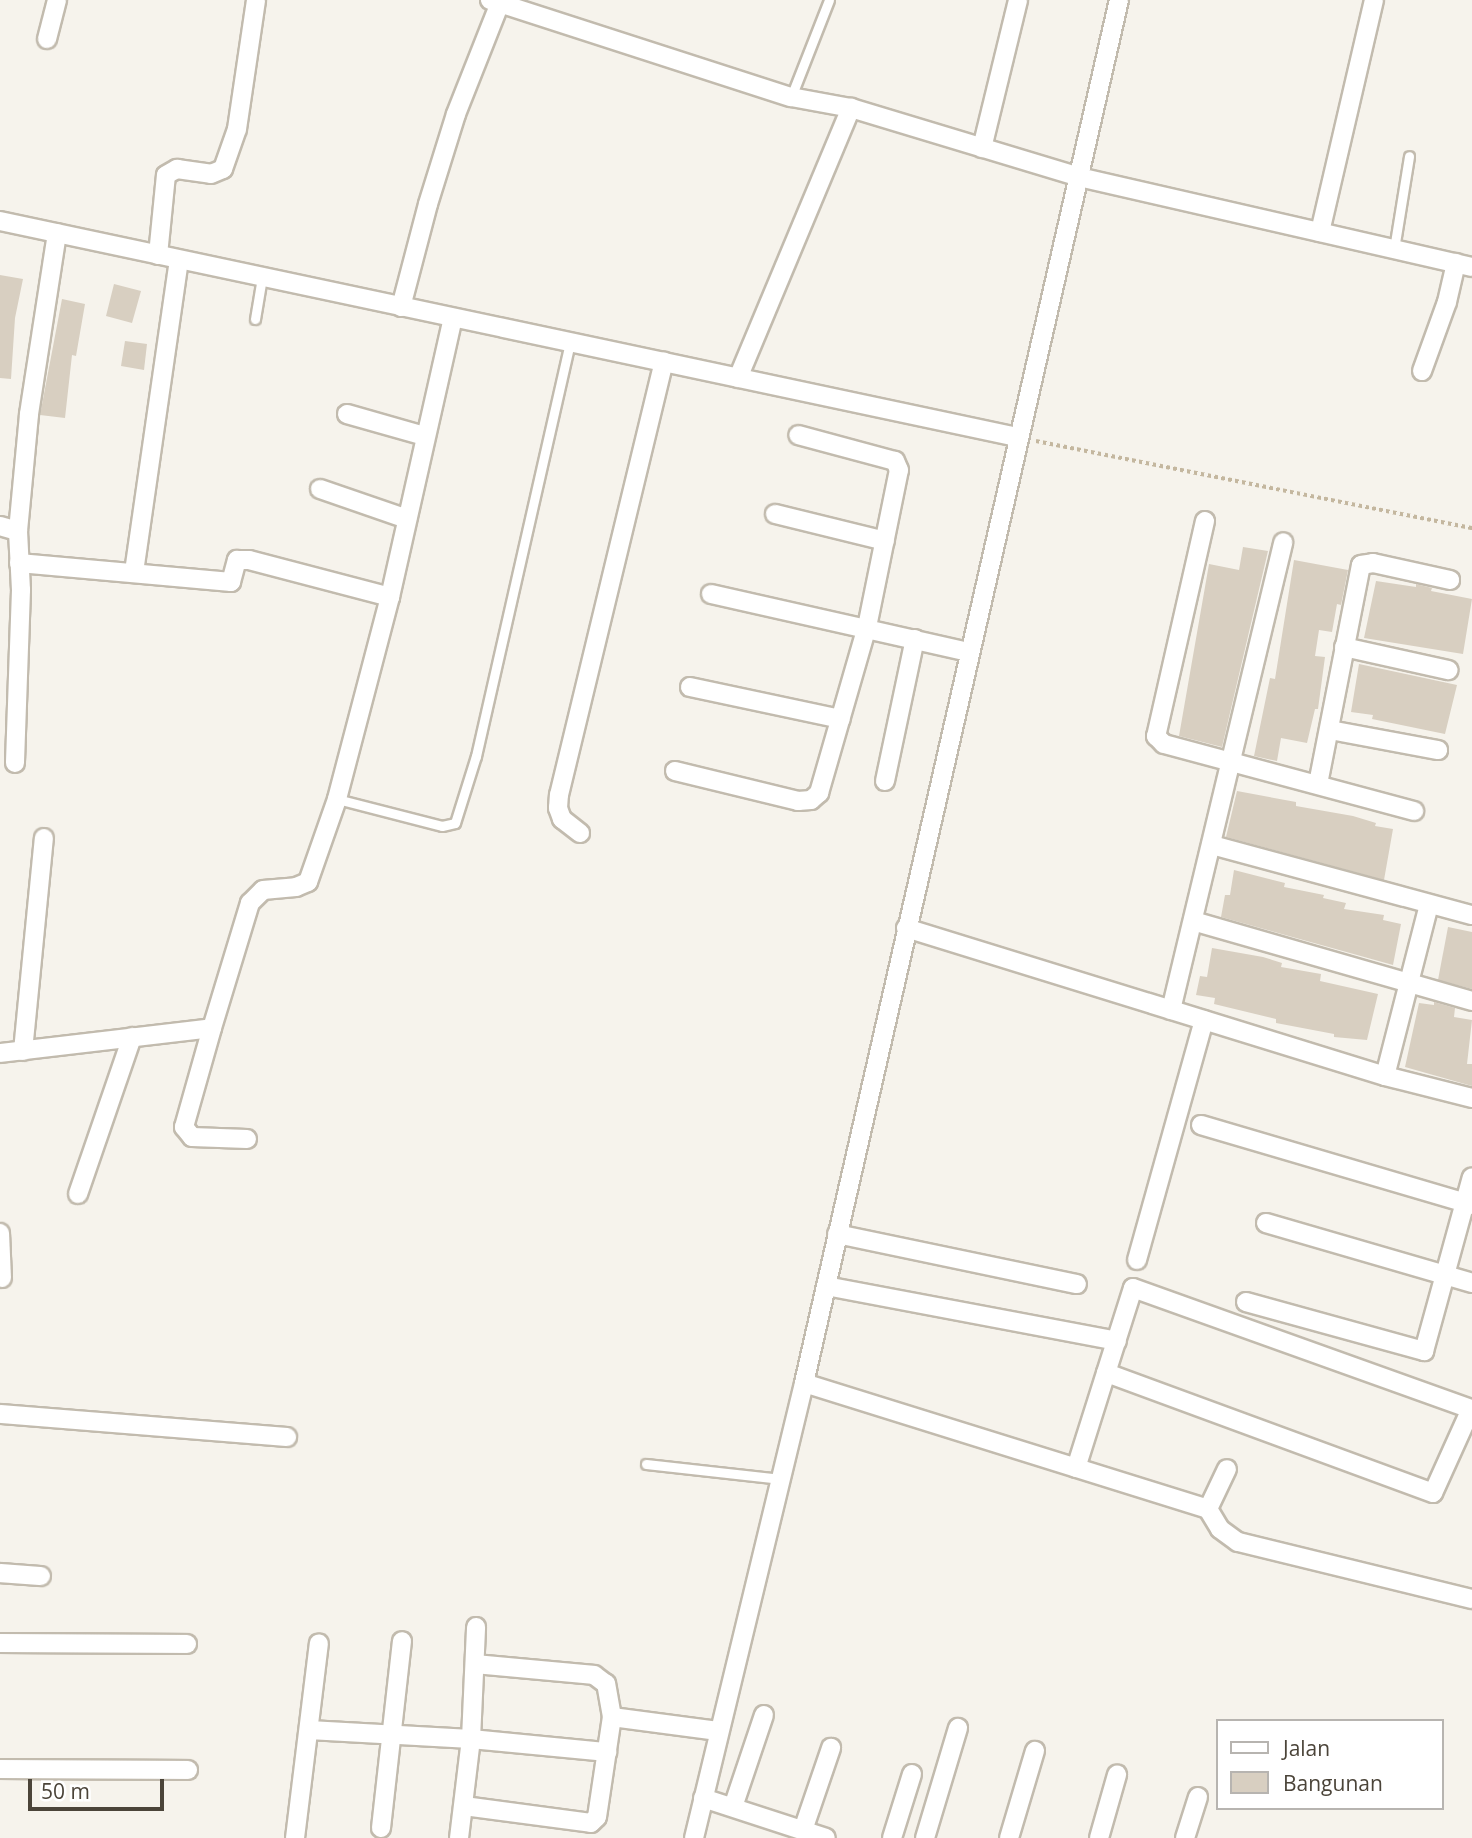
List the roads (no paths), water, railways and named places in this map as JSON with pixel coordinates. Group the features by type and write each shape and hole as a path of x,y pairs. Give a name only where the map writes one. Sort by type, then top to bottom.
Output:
{"street":[{"path":"47,39 57,0"},
{"path":"158,255 166,175 177,169 211,174 223,169 237,129 256,0"},
{"path":"982,148 1018,0"},
{"path":"694,1838 718,1731 728,1708 781,1479 1119,0"},
{"path":"1320,232 1374,0"},
{"path":"401,307 441,158 495,7 522,5 847,118 982,148 1076,189 1320,232 1394,249 1460,270 1422,371"},
{"path":"738,378 847,118"},
{"path":"0,220 55,244 158,255 179,263 261,281 401,307 451,329 570,347 663,367 738,378 1014,451"},
{"path":"15,763 21,590 18,531 29,414 55,244"},
{"path":"134,572 179,263"},
{"path":"247,1139 192,1137 184,1127 250,903 263,890 296,887 308,881 337,799 390,597 451,329"},
{"path":"580,833 562,819 558,808 559,795 663,367"},
{"path":"347,414 425,436"},
{"path":"675,771 798,801 811,800 819,793 867,627 899,470 895,461 798,435"},
{"path":"320,489 407,519"},
{"path":"775,514 885,541"},
{"path":"1205,521 1156,732 1164,744 1233,760 1414,811"},
{"path":"0,526 18,531"},
{"path":"1171,1010 1233,760 1283,542"},
{"path":"19,563 231,582 237,560 248,560 390,597"},
{"path":"1318,784 1361,565 1373,563 1450,580"},
{"path":"711,594 867,627 968,652"},
{"path":"885,781 915,639"},
{"path":"1344,647 1448,670"},
{"path":"690,687 841,719"},
{"path":"1330,730 1438,750"},
{"path":"23,1051 44,838"},
{"path":"1212,845 1472,915"},
{"path":"1385,1076 1429,905"},
{"path":"1193,921 1472,1001"},
{"path":"906,928 1385,1076 1472,1098"},
{"path":"1137,1260 1204,1020"},
{"path":"0,1053 212,1028"},
{"path":"78,1194 132,1037"},
{"path":"1202,1125 1468,1204"},
{"path":"1246,1302 1424,1351 1468,1204 1472,1177"},
{"path":"1266,1223 1472,1283"},
{"path":"0,1233 2,1278"},
{"path":"837,1234 1077,1284"},
{"path":"825,1286 1116,1341"},
{"path":"1076,1468 1116,1341 1133,1289 1471,1409 1433,1493 1106,1373"},
{"path":"803,1383 1208,1509 1220,1529 1238,1542 1472,1599"},
{"path":"0,1413 287,1437"},
{"path":"1208,1509 1227,1469"},
{"path":"0,1573 40,1576"},
{"path":"459,1838 471,1739 476,1627"},
{"path":"381,1828 402,1641"},
{"path":"0,1643 187,1644"},
{"path":"295,1838 320,1643"},
{"path":"464,1806 591,1823 597,1817 612,1717 606,1684 594,1675 476,1664"},
{"path":"733,1807 764,1715"},
{"path":"612,1717 718,1731"},
{"path":"912,1774 894,1833 926,1838 958,1728"},
{"path":"309,1730 471,1739 607,1752"},
{"path":"803,1830 831,1748"},
{"path":"1009,1838 1035,1751"},
{"path":"0,1769 188,1770"},
{"path":"1099,1838 1117,1774"},
{"path":"1185,1838 1198,1797"},
{"path":"703,1798 827,1838"}],"lane":[{"path":"791,97 829,0"},
{"path":"1394,249 1409,156"},
{"path":"255,319 261,281"},
{"path":"337,799 442,826 456,823 476,756 570,347"},
{"path":"646,1464 781,1479"}]}
